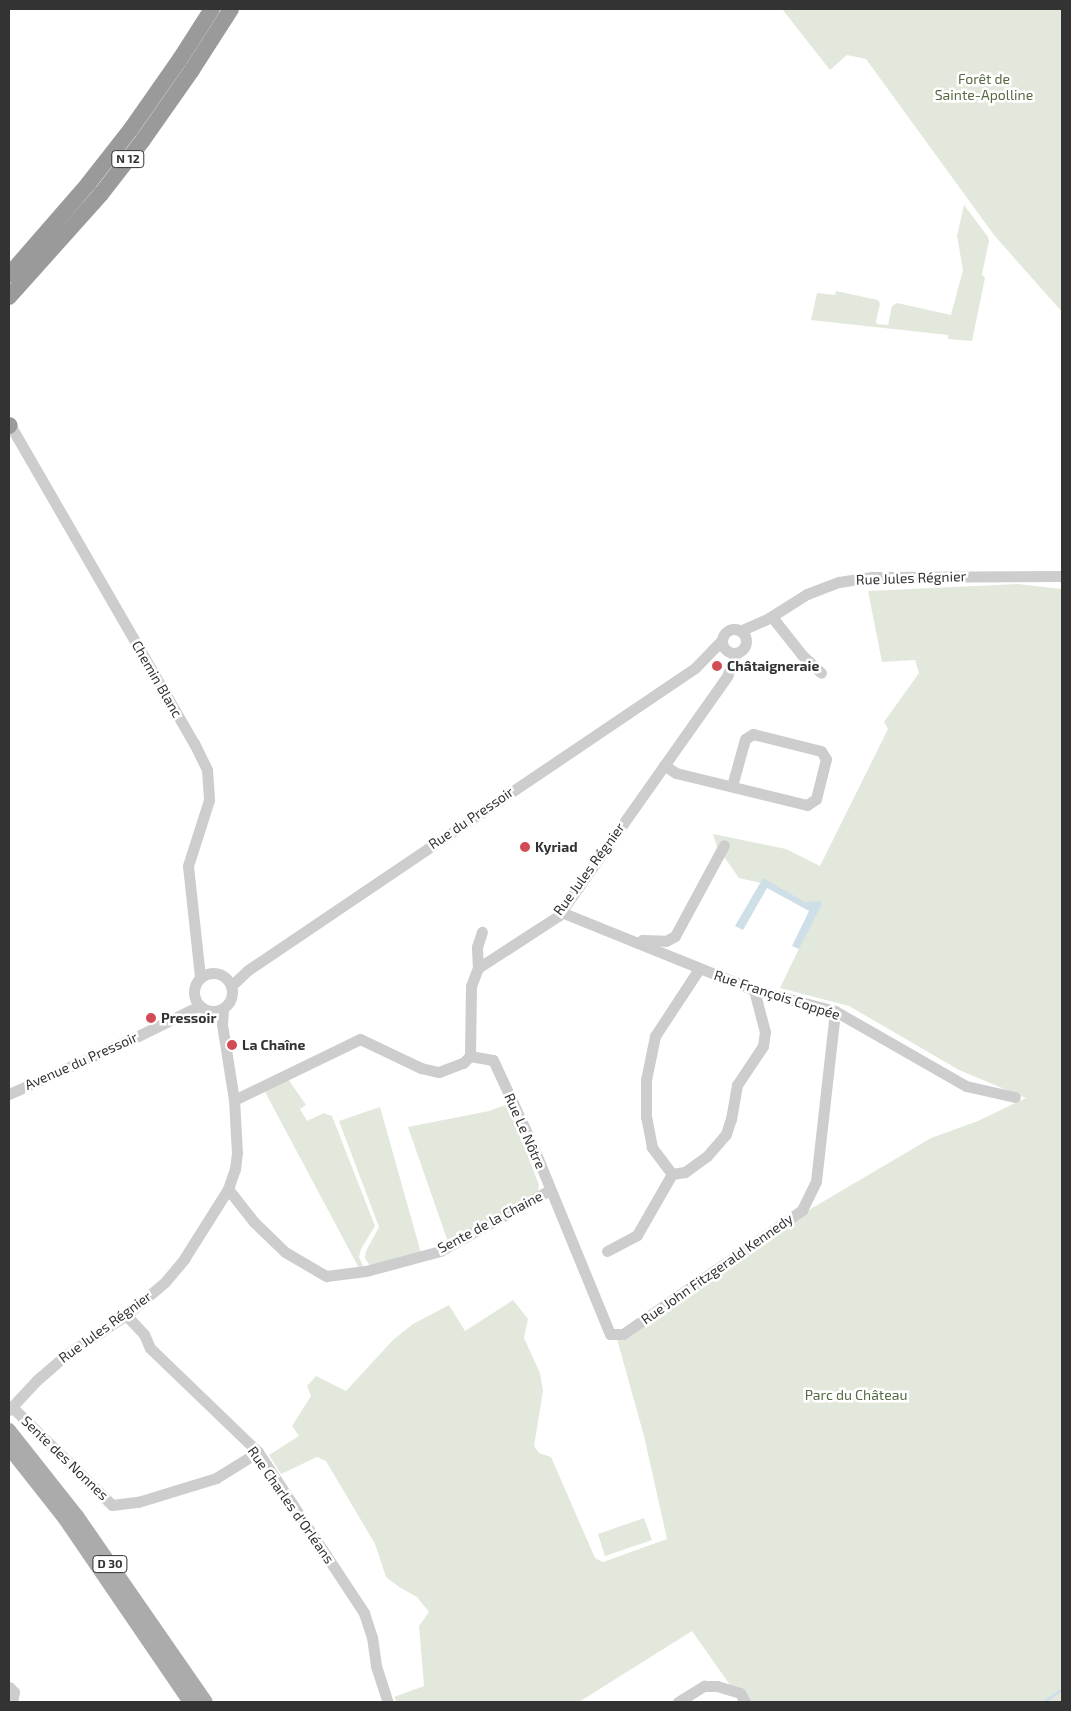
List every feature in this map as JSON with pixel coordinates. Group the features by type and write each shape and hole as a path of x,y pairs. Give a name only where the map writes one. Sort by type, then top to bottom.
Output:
{"highway":[{"name":"N 12","path":"9,275 88,184 131,129 180,60 212,9"},
{"name":"N 12","path":"9,297 101,194 143,140 192,70 231,9"}],"main road":[{"name":"D 30","path":"9,1430 77,1516 206,1702"},
{"name":"D 30","path":"9,1448 70,1526 190,1702"}],"street":[{"name":"Chemin Blanc","path":"9,425 194,742 207,770 209,800 188,866 198,958 205,975"},
{"name":"Rue Jules Régnier","path":"771,618 807,594 839,582 872,577 1062,576"},
{"path":"743,636 771,618 802,655 821,673"},
{"path":"733,629 743,636 744,648 733,653 723,648 721,641 726,631 733,629"},
{"name":"Rue du Pressoir","path":"231,986 248,970 695,668 721,641"},
{"name":"Rue Jules Régnier","path":"478,968 558,916 727,676 733,653"},
{"name":"Rue du Pressoir","path":"695,668 733,653"},
{"path":"664,765 676,773 807,805 816,799 826,759 820,750 753,734 744,739 732,786"},
{"path":"632,939 658,942 671,940 675,936 724,845"},
{"name":"Rue François Coppée","path":"561,912 632,939 699,969 754,990 835,1011 966,1086 1015,1097"},
{"path":"234,1100 360,1039 421,1068 439,1072 453,1069 470,1056 472,986 478,968 477,947 482,932"},
{"path":"672,1174 652,1147 646,1116 646,1080 655,1036 699,969"},
{"name":"Rue du Pressoir","path":"223,976 248,970"},
{"path":"205,975 223,976 231,986 231,999 218,1010 196,1000 196,982 205,975"},
{"path":"672,1174 686,1172 707,1156 726,1134 732,1119 737,1085 763,1046 765,1032 754,990"},
{"name":"Avenue du Pressoir","path":"9,1094 180,1015 196,1000"},
{"name":"Rue Jules Régnier","path":"11,1404 63,1357 126,1315 165,1282 184,1259 228,1189 235,1169 237,1153 234,1100 218,1010"},
{"name":"Rue John Fitzgerald Kennedy","path":"610,1334 624,1334 802,1210 816,1182 835,1011"},
{"name":"Rue Le Nôtre","path":"470,1056 493,1060 532,1144 610,1334"},
{"path":"608,1252 637,1235 672,1174"},
{"name":"Sente de la Chaine","path":"228,1189 254,1222 285,1252 326,1276 366,1271 440,1251 550,1190"},
{"name":"Rue Charles d'Orléans","path":"126,1315 144,1334 150,1348 258,1452 364,1613 372,1636 376,1666 388,1702"},
{"name":"Sente des Nonnes","path":"11,1404 112,1505 138,1502 216,1478 258,1452"},
{"path":"678,1702 704,1686 717,1686 740,1694 745,1702"},
{"path":"9,1687 14,1692 12,1702"}],"green space":[{"name":"Forêt de Sainte-Apolline","path":"782,9 1062,9 1062,312 994,235 866,59 847,55 830,70"},
{"path":"964,205 989,241 982,274 985,278 972,341 948,339 948,335 811,320 817,293 835,295 836,291 878,300 880,304 877,324 888,325 892,306 897,303 951,315 963,270 957,236"},
{"name":"Parc du Château","path":"1018,584 1062,589 1062,1702 742,1702 692,1631 579,1702 397,1702 394,1697 424,1686 419,1626 429,1612 417,1597 386,1577 375,1544 326,1461 317,1457 281,1474 269,1455 299,1436 292,1426 311,1396 307,1386 316,1376 346,1391 393,1340 413,1324 449,1305 465,1331 513,1300 528,1319 524,1338 540,1373 543,1391 534,1446 539,1453 551,1457 595,1558 603,1562 667,1539 644,1436 617,1339 797,1217 931,1138 978,1121 1026,1098 959,1070 849,1006 780,988 816,913 765,884 739,878 717,847 713,834 786,849 820,866 888,729 884,722 919,673 915,660 882,662 868,591"},
{"path":"288,1079 306,1105 300,1109 307,1121 324,1113 332,1116 375,1226 361,1249 359,1257 364,1268 360,1270 264,1090"},
{"path":"508,1104 539,1185 538,1193 448,1242 408,1127 489,1111"},
{"path":"380,1107 421,1253 370,1266 365,1258 366,1251 379,1227 339,1121"},
{"path":"644,1518 652,1540 605,1556 598,1534"}],"shaded area":[{"path":"763,878 805,902 820,901 822,904 799,949 792,946 809,911 767,888 743,930 735,926"}],"waterway":[{"path":"1043,1702 1062,1689"}],"place":[{"name":"Châtaigneraie","path":"717,666"},
{"name":"Kyriad","path":"525,847"},
{"name":"Pressoir","path":"151,1018"},
{"name":"La Chaîne","path":"232,1045"}]}
